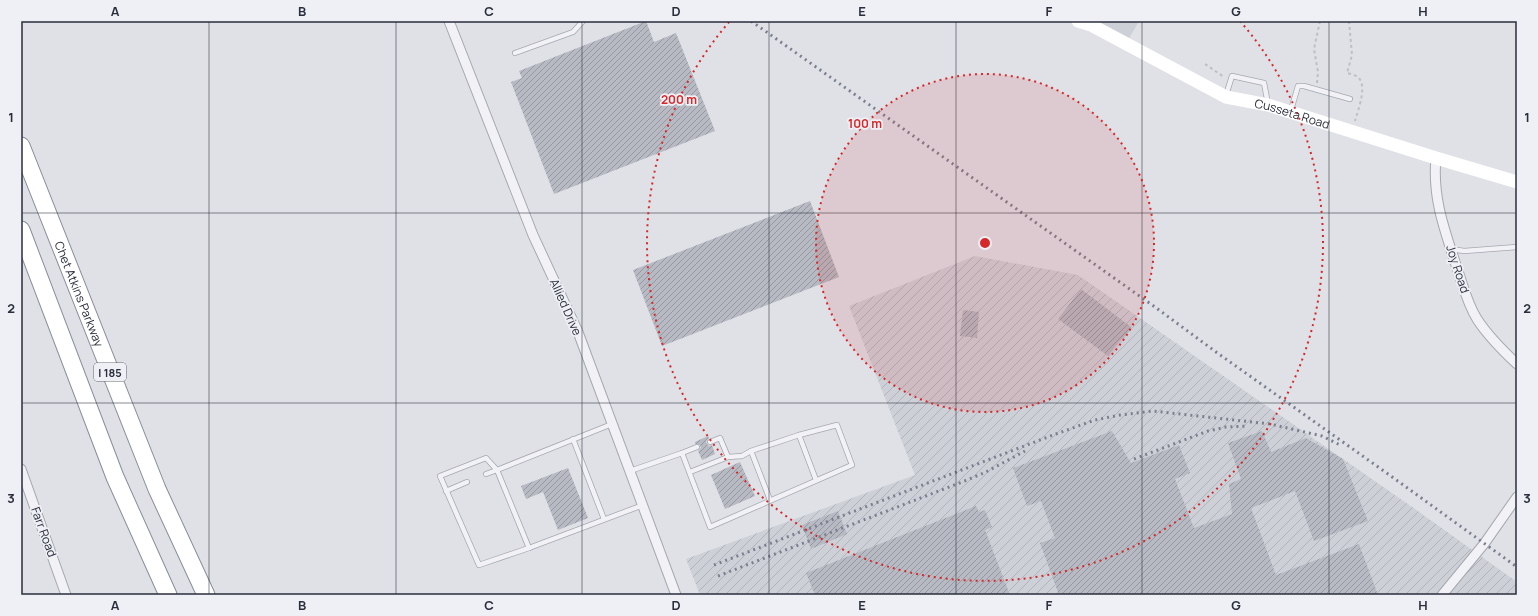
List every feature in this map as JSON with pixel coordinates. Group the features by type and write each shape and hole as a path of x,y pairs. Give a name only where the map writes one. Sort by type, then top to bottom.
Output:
{"highway":[{"name":"Chet Atkins Parkway","path":"21,146 157,489 206,595"},
{"name":"I 185","path":"21,230 115,477 168,595"}],"street":[{"name":"Allied Drive","path":"449,21 533,235 578,332 676,595"},
{"name":"Cusseta Road","path":"1078,21 1091,25 1226,97 1268,105 1517,182"},
{"name":"Joy Road","path":"1436,158 1435,187 1440,214 1467,299 1477,319 1496,344 1517,364"},
{"name":"Farr Road","path":"21,469 66,595"},
{"path":"1442,595 1484,544 1517,497"}],"lane":[{"path":"515,53 573,32 583,21"},
{"path":"1226,97 1232,76 1264,83 1268,105"},
{"path":"1290,112 1298,86 1316,89 1350,99"},
{"path":"1451,249 1464,251 1517,248"},
{"path":"486,474 612,424"},
{"path":"682,453 710,527 852,465 837,425 799,435 751,451 742,456 728,456 690,472"},
{"path":"799,435 816,480"},
{"path":"710,442 720,438 728,456"},
{"path":"573,439 604,519"},
{"path":"630,471 697,447"},
{"path":"751,451 770,500"},
{"path":"529,548 497,470 486,458 440,476 479,565 529,548 642,506"},
{"path":"446,491 467,482"}],"path":[{"path":"1316,89 1318,72 1314,49 1320,21"}],"shaded area":[{"path":"1087,21 1139,21 1127,42"},
{"path":"975,256 1078,275 1415,509 1517,582 1517,595 700,595 686,559 915,475 849,306"}],"building":[{"path":"646,21 654,42 676,33 715,131 554,194 511,82 522,78 519,71"},
{"path":"810,201 839,277 662,346 633,270"},
{"path":"1081,289 1131,327 1108,356 1058,319"},
{"path":"963,310 979,312 977,338 960,336"},
{"path":"1112,431 1131,463 1179,445 1190,473 1175,479 1194,528 1232,514 1229,484 1241,479 1228,443 1262,431 1271,452 1306,438 1343,459 1368,521 1314,541 1295,491 1251,508 1276,575 1359,544 1378,595 1059,595 1040,543 1055,538 1041,501 1027,506 1013,468"},
{"path":"708,436 709,438 706,441 707,444 709,446 712,445 715,454 702,460 698,451 701,448 700,445 695,444 695,442"},
{"path":"740,462 755,496 725,509 711,475"},
{"path":"568,468 588,518 558,530 543,492 526,499 521,486"},
{"path":"976,506 979,512 985,510 992,527 985,530 1010,595 815,595 806,573"},
{"path":"838,511 847,534 811,549 802,525"}],"railway":[{"path":"751,21 1155,307 1517,567"},
{"path":"714,565 1053,435 1095,420 1120,415 1153,411 1270,424 1322,436 1342,446"},
{"path":"1134,459 1208,431 1226,427 1248,426"},
{"path":"718,576 957,484 984,473 1025,451"}]}
